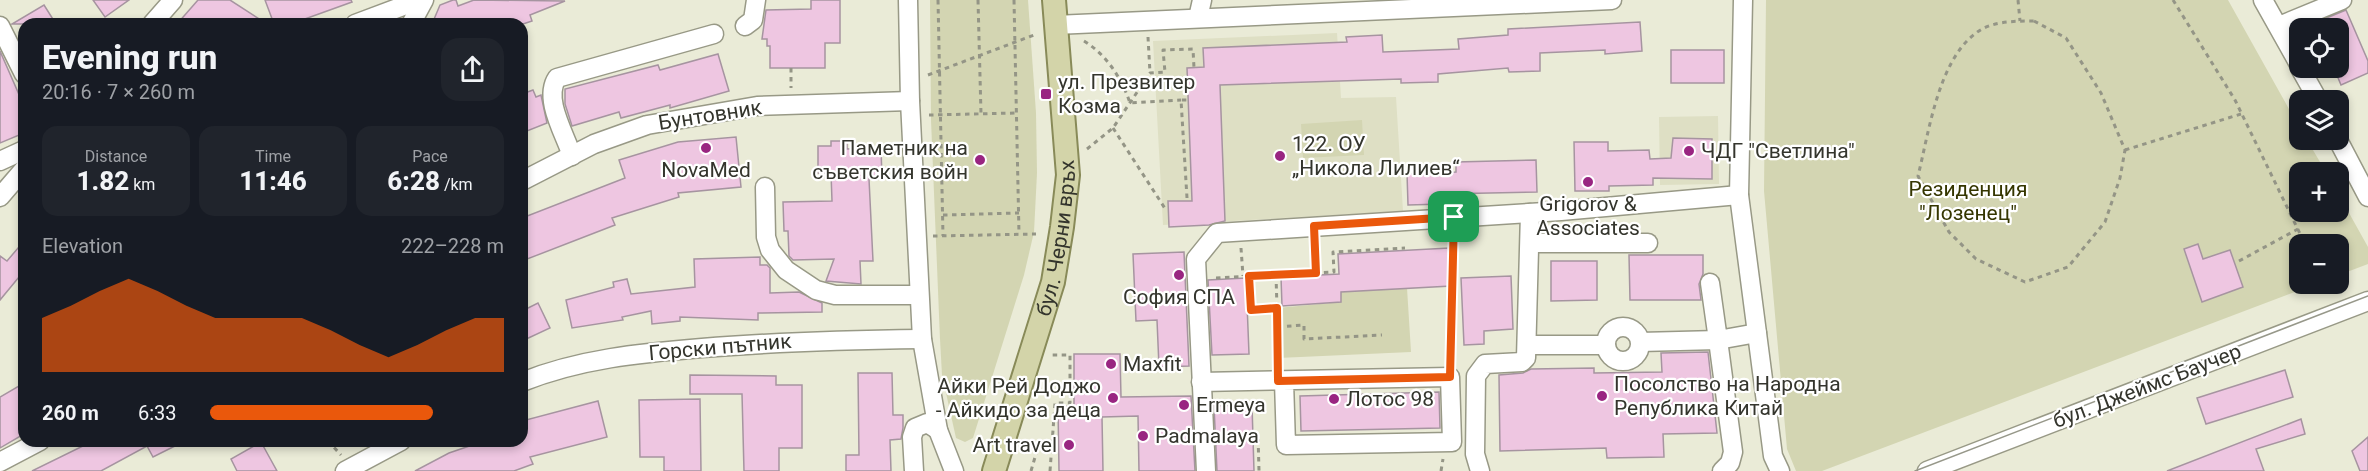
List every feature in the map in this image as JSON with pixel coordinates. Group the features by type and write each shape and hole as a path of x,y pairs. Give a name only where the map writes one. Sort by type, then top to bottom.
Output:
{"main road":[{"name":"бул. Черни връх","path":"994,471 1053,282 1062,227 1068,176 1054,0"}],"street":[{"path":"157,18 173,0"},
{"path":"372,18 422,0"},
{"path":"414,18 422,0"},
{"path":"745,26 753,20 756,0"},
{"path":"908,0 910,108 922,339 938,430 954,471"},
{"path":"1056,25 1200,9 1612,0"},
{"path":"1743,0 1739,195 1773,456 1780,471"},
{"path":"2263,0 2289,46"},
{"path":"2279,26 2342,0"},
{"path":"0,26 18,62"},
{"path":"572,156 552,98 552,86 557,78 714,34"},
{"name":"Бунтовник","path":"528,178 594,144 647,125 757,106 910,108"},
{"path":"2343,150 2368,197"},
{"path":"0,161 18,153"},
{"path":"0,197 18,176"},
{"path":"765,187 766,237 770,250 786,270 816,290 835,296 919,295"},
{"path":"1206,471 1196,259 1217,233 1530,213 1739,195"},
{"path":"1480,471 1475,454 1476,376 1485,364 1522,362 1526,358 1530,213"},
{"path":"1530,243 1648,243"},
{"path":"1710,283 1733,452 1730,463 1722,471"},
{"name":"бул. Джеймс Баучер","path":"1927,471 1972,462 2368,301"},
{"path":"1625,327 1635,332 1640,342 1638,353 1624,362 1613,359 1606,345 1609,334 1625,327"},
{"path":"1640,342 1718,340 1757,333"},
{"name":"Горски пътник","path":"528,380 551,370 630,354 794,341 922,339"},
{"path":"1527,345 1606,345"},
{"path":"1202,382 1450,377 1452,442 1286,446 1281,381"},
{"path":"914,471 912,437 915,429 927,423 938,430"},
{"path":"0,462 29,447"},
{"path":"345,471 390,447"}],"path":[{"path":"938,0 943,236"},
{"path":"978,0 981,114"},
{"path":"1014,0 1019,234"},
{"path":"2018,0 2020,21"},
{"path":"2173,0 2241,114 2301,234"},
{"path":"2020,21 2034,21 2066,39 2101,93 2125,150 2120,178 2105,222 2068,267 2025,282 1982,263 1949,232 1918,176 1941,90 1952,59 1976,32 2001,23 2020,21"},
{"path":"909,82 1034,35"},
{"path":"1078,37 1094,47 1110,64 1126,90 1130,103"},
{"path":"1150,73 1165,72 1163,50 1193,49 1194,68"},
{"path":"1087,149 1113,129 1150,73 1149,57"},
{"path":"791,68 791,90"},
{"path":"1181,100 1187,198"},
{"path":"1130,103 1188,100"},
{"path":"910,108 940,115 1017,113"},
{"path":"2125,150 2241,114"},
{"path":"1113,129 1166,210"},
{"path":"942,214 1019,213"},
{"path":"1450,377 1454,217"},
{"path":"1314,226 1316,273"},
{"path":"2239,261 2299,228"},
{"path":"916,236 1036,234"},
{"path":"1197,279 1334,272 1333,252 1405,248"},
{"path":"1241,249 1243,276"},
{"path":"1276,275 1281,381"},
{"path":"1249,276 1249,310 1277,308"},
{"path":"1278,327 1304,325 1304,339 1382,335"},
{"path":"1050,471 1055,403 1070,403 1070,355 1052,355"},
{"path":"1253,435 1258,435 1259,471"},
{"path":"1031,471 1038,447 1053,447"}],"shaded area":[{"name":"122. ОУ „Никола Лилиев“","path":"1337,33 1341,98 1396,97 1403,211 1163,225 1153,41"},
{"name":"ЧДГ \"Светлина\"","path":"1718,116 1719,184 1660,185 1659,117"}],"green space":[{"path":"930,0 1028,0 1036,113 1037,173 1034,232 1024,275 973,438 965,442 956,438 942,375 931,120"},
{"name":"Резиденция \"Лозенец\"","path":"1766,0 2228,0 2289,109 2289,150 2313,150 2320,162 2289,162 2289,222 2349,222 2349,213 2368,247 2368,264 2349,271 2349,234 2289,234 2290,294 1822,471 1796,471 1787,449 1764,191"},
{"path":"1362,120 1364,155 1303,158 1301,124"},
{"path":"1407,288 1411,352 1278,358 1277,308 1341,302 1341,292"}],"building":[{"path":"93,0 129,0 105,17"},
{"path":"198,0 230,0 258,18 182,18"},
{"path":"265,0 351,0 352,2 308,18 272,18"},
{"path":"453,0 456,0 458,6 474,0 565,1 530,15 532,21 528,22 528,18 435,18 440,5"},
{"path":"811,0 840,0 840,43 825,43 825,68 770,68 770,46 767,46 767,39 762,39 766,10 811,9"},
{"path":"44,5 52,18 22,18"},
{"path":"2346,10 2368,61 2368,73 2341,85 2338,78 2349,78 2349,18 2326,18"},
{"path":"1640,22 1642,51 1605,54 1605,50 1540,53 1540,71 1509,72 1508,68 1438,74 1438,82 1401,83 1401,79 1220,85 1225,221 1209,225 1169,227 1168,201 1192,201 1187,68 1204,67 1203,48 1347,42 1346,37 1382,35 1383,52 1459,49 1458,39 1508,35 1508,29"},
{"path":"1671,50 1724,50 1724,83 1671,83"},
{"path":"0,51 18,92 18,136 0,143"},
{"path":"718,54 729,91 670,108 670,105 621,118 619,112 572,126 565,104 565,89 658,65 660,70"},
{"path":"533,90 536,97 541,95 547,123 528,131 528,92"},
{"path":"736,137 741,187 678,193 679,197 612,218 615,225 528,259 528,216 625,178 619,160 678,142"},
{"path":"1673,138 1712,139 1712,179 1653,178 1653,185 1609,186 1609,191 1575,191 1574,142 1608,142 1608,151 1649,150 1650,159 1671,158"},
{"path":"831,141 847,141 847,149 881,148 882,178 869,179 873,261 860,261 861,284 826,281 834,259 793,260 789,256 788,231 784,231 783,202 832,201 831,173 818,173 818,146 831,146"},
{"path":"1536,160 1537,192 1442,194 1443,204 1408,205 1407,173 1456,172 1456,162"},
{"path":"2198,244 2203,259 2230,250 2243,287 2202,302 2184,249"},
{"path":"18,248 18,278 0,300 0,256 7,261"},
{"path":"1449,248 1451,286 1341,292 1341,302 1282,306 1281,277 1339,274 1338,254"},
{"path":"1184,252 1189,366 1159,367 1157,320 1136,321 1133,254"},
{"path":"1629,255 1703,255 1703,274 1699,284 1701,300 1630,300"},
{"path":"760,257 760,265 767,265 770,268 770,293 799,292 822,303 822,312 758,313 758,320 680,317 680,321 652,324 651,311 622,317 623,320 572,328 566,300 614,287 613,282 627,279 631,294 695,287 694,259"},
{"path":"1551,261 1597,261 1597,300 1551,301"},
{"path":"1511,276 1513,329 1484,331 1484,344 1464,345 1461,278"},
{"path":"1246,278 1249,354 1212,355 1208,280"},
{"path":"538,303 550,328 528,338 528,308"},
{"path":"1708,352 1717,433 1663,434 1664,457 1607,458 1606,448 1500,451 1499,375 1523,373 1531,369 1594,368 1594,373 1662,372 1661,353"},
{"path":"1074,354 1120,354 1121,397 1191,396 1195,471 1139,471 1138,416 1102,417 1103,471 1059,471 1058,407 1074,406"},
{"path":"2285,370 2293,397 2206,424 2197,398"},
{"path":"858,373 892,373 893,415 903,415 903,428 901,439 890,440 891,471 846,471 846,455 859,455"},
{"path":"690,375 776,376 776,385 802,385 802,448 779,448 779,471 744,471 742,394 690,394"},
{"path":"18,386 18,438 0,448 0,397"},
{"path":"1439,392 1440,428 1301,431 1300,396"},
{"path":"700,399 701,471 664,471 664,457 640,457 639,400"},
{"path":"598,401 607,437 530,457 533,464 514,471 415,471 449,453 466,447 528,447 528,419"},
{"path":"1252,405 1254,471 1217,471 1214,406"},
{"path":"2301,419 2305,434 2256,449 2264,471 2167,471"},
{"path":"2368,437 2368,471 2360,471 2352,451"},
{"path":"81,447 145,447 101,471 32,471"},
{"path":"148,447 173,447 153,457"},
{"path":"252,447 264,447 277,471 237,471 231,459"}],"tram line":[{"path":"1915,471 2368,296"}],"place":[{"name":"ул. Презвитер Козма","path":"1046,94"},
{"name":"NovaMed","path":"706,148"},
{"name":"ЧДГ \"Светлина\"","path":"1689,151"},
{"name":"122. ОУ „Никола Лилиев“","path":"1280,156"},
{"name":"Паметник на съветския войн","path":"980,160"},
{"name":"Grigorov & Associates","path":"1588,182"},
{"name":"София СПА","path":"1179,275"},
{"name":"Maxfit","path":"1111,364"},
{"name":"Посолство на Народна Република Китай","path":"1602,396"},
{"name":"Айки Рей Доджо - Айкидо за деца","path":"1113,398"},
{"name":"Лотос 98","path":"1334,399"},
{"name":"Ermeya","path":"1184,405"},
{"name":"Padmalaya","path":"1143,436"},
{"name":"Art travel","path":"1069,445"}],"route":[{"path":"1454,217 1450,377 1278,381 1277,308 1251,310 1249,276 1316,273 1314,226 1454,217"}]}
